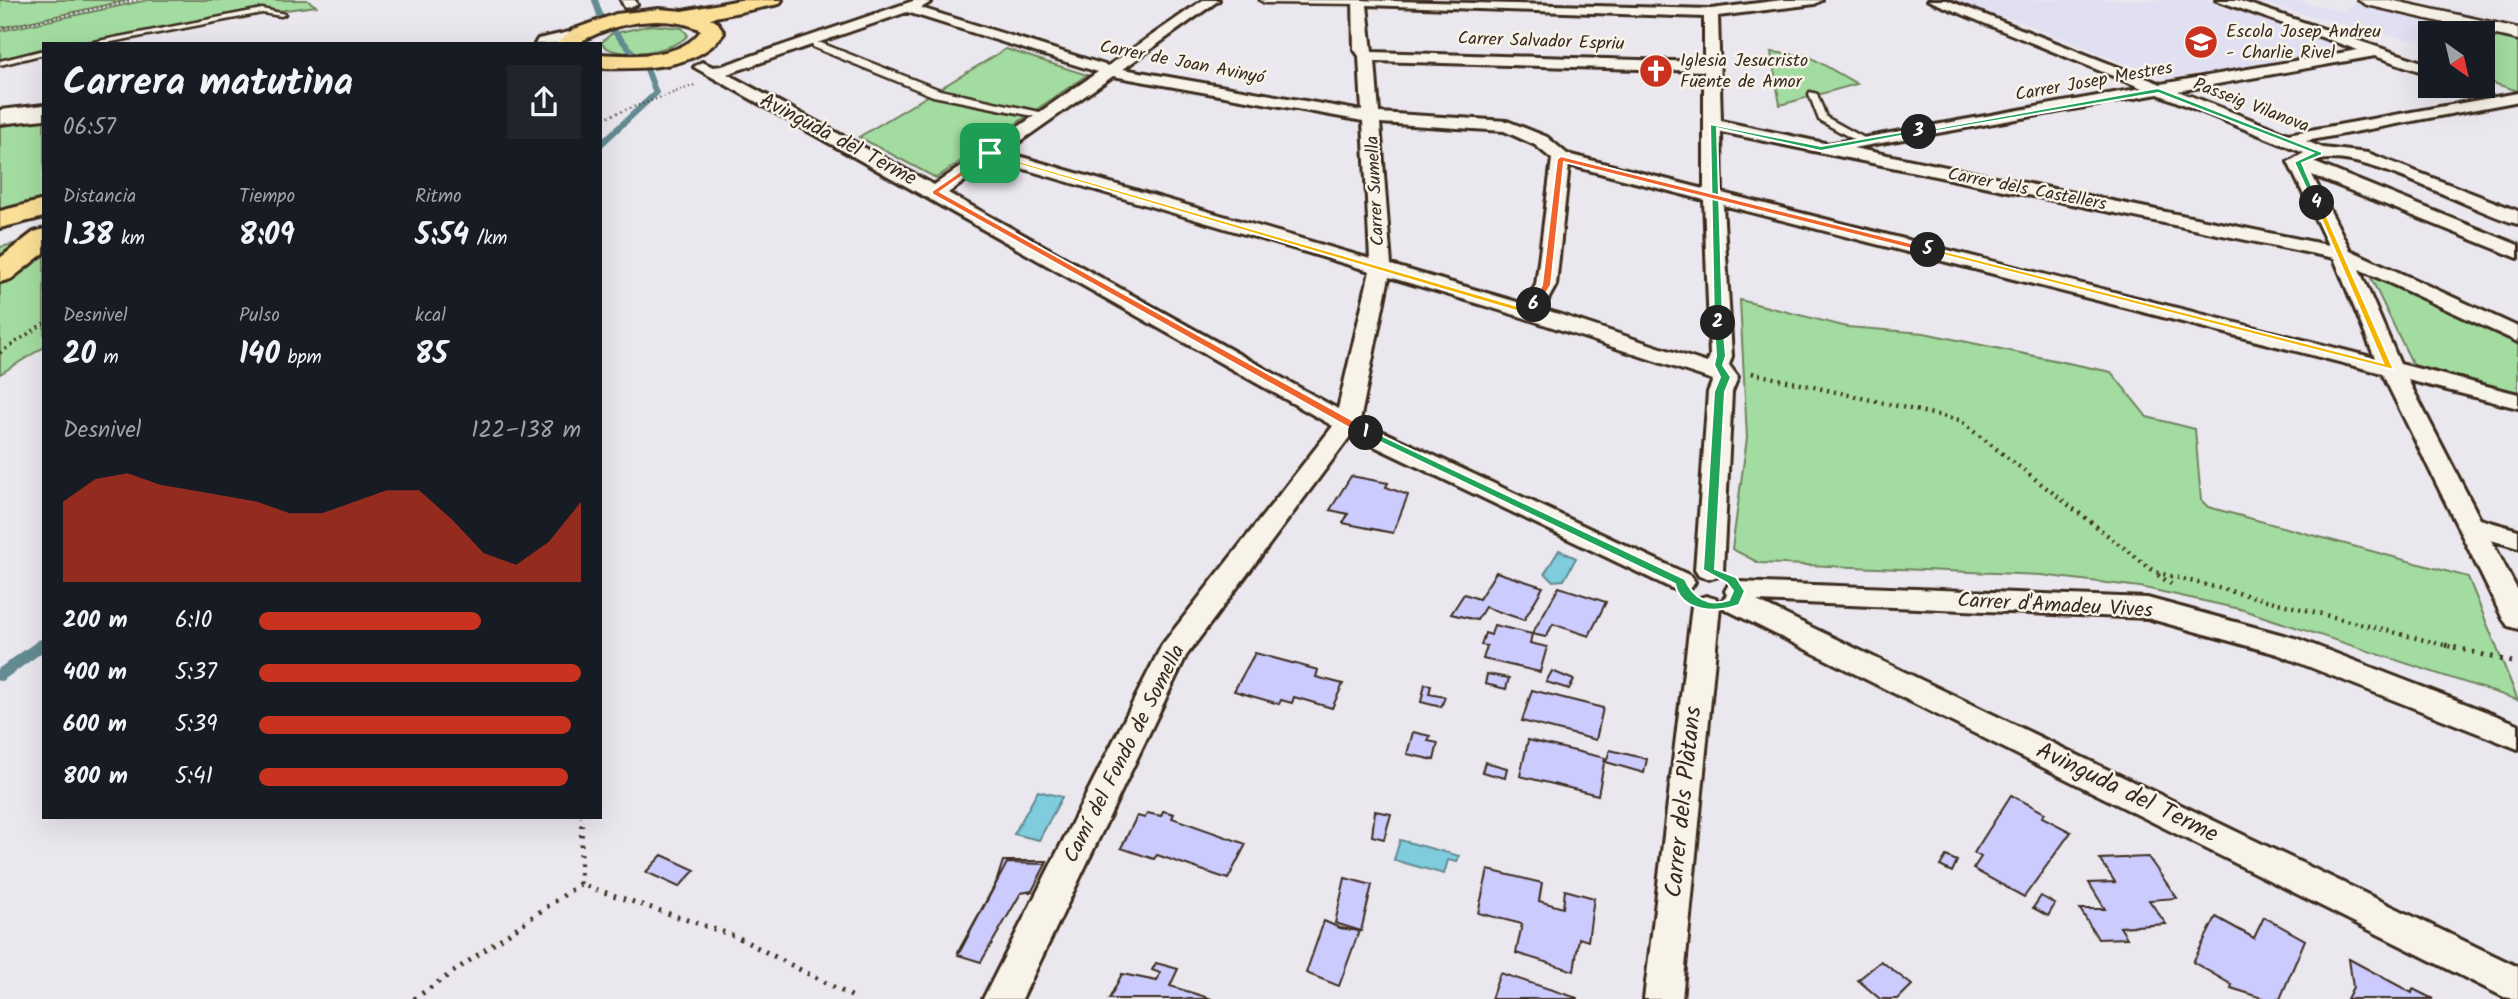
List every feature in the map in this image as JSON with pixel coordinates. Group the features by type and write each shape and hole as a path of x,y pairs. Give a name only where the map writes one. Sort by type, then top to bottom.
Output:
{"main road":[{"path":"571,40 619,13 683,17 774,0"},
{"path":"683,17 711,27 774,0"},
{"path":"602,61 706,66 707,40 713,33 711,27"},
{"path":"0,117 42,112"},
{"path":"0,220 42,209"},
{"path":"0,273 42,240"}],"street":[{"path":"706,66 724,70 929,0"},
{"path":"935,193 1212,0"},
{"path":"1265,0 1451,3 1711,13 1815,0"},
{"path":"1589,9 1609,0"},
{"name":"Passeig Vilanova","path":"1935,0 2320,153 2362,157 2518,218"},
{"path":"2223,0 2418,66"},
{"path":"2367,0 2518,34"},
{"name":"Carrer Sumella","path":"1347,424 1381,267 1372,118 1367,55 1362,48 1360,1"},
{"name":"Carrer de Joan Avinyó","path":"908,8 1109,71 1372,118 1507,126 1541,141 1561,159"},
{"path":"1711,13 1714,67 1713,195 1721,356 1718,365 1736,374"},
{"path":"817,45 937,93 1038,113"},
{"name":"Carrer Josep Mestres","path":"1821,149 2374,52"},
{"name":"Carrer Salvador Espriu","path":"1367,55 1714,67"},
{"name":"Avinguda del Terme","path":"706,66 1347,424 1681,582"},
{"path":"2496,91 2516,97"},
{"path":"2286,140 2516,97"},
{"name":"Carrer dels Castellers","path":"1713,125 2342,254 2518,335"},
{"path":"990,153 1736,374"},
{"path":"2297,162 2320,153"},
{"path":"1530,312 1546,285 1561,159 1713,195 2518,401"},
{"path":"2297,162 2342,254 2390,368 2473,525 2518,619"},
{"path":"2297,162 2518,252"},
{"path":"2494,209 2518,203"},
{"path":"1727,600 1683,591 1681,582 1690,572 1709,570 1720,392 1736,374"},
{"name":"Camí del Fondo de Somella","path":"1002,999 1173,652 1347,424"},
{"path":"2473,525 2518,539"},
{"name":"Avinguda del Terme","path":"1709,570 1732,580 1727,600 2518,985"},
{"name":"Carrer d'Amadeu Vives","path":"1727,600 2147,608 2287,646 2518,737"},
{"name":"Carrer dels Plàtans","path":"1663,999 1727,600"}],"lane":[{"path":"98,42 262,11 281,14"},
{"path":"0,63 42,52"},
{"path":"1813,94 1822,118 1863,141"}],"path":[{"path":"0,29 138,0"},
{"path":"602,118 706,66"},
{"path":"0,353 42,324"},
{"path":"1736,374 1959,420 2155,572 2512,662"},
{"path":"580,884 582,819"},
{"path":"414,999 580,884"},
{"path":"580,884 735,936 857,999"}],"shaded area":[{"name":"Escola Josep Andreu - Charlie Rivel","path":"1955,0 2211,0 2218,2 2217,7 2242,11 2340,47 2302,49 2305,56 2165,79 2008,17 1996,17"},
{"path":"2247,0 2294,0 2340,11 2357,4 2431,21 2418,21 2418,42"}],"green space":[{"path":"0,0 129,0 0,28"},
{"path":"148,0 307,0 316,6 247,15 110,42 42,42 42,55 0,65 0,31"},
{"path":"651,25 682,28 688,35 671,46 631,53 608,49 602,44 611,34"},
{"path":"2509,34 2518,36 2518,91 2496,84 2496,38"},
{"path":"1006,49 1087,75 936,178 859,137"},
{"path":"1771,52 1808,56 1857,84 1780,105"},
{"path":"42,118 42,199 0,210 0,123"},
{"path":"42,237 42,348 0,374 0,247"},
{"path":"2364,264 2518,335 2518,392 2413,365"},
{"path":"1740,300 1847,327 1924,333 2111,372 2147,417 2195,429 2201,500 2208,507 2468,577 2518,700 2240,609 2140,587 2041,575 1759,563 1732,549 1747,438"}],"water":[{"path":"1559,550 1576,558 1564,580 1553,581 1545,573"},
{"path":"1038,791 1062,797 1039,840 1014,834"},
{"path":"1400,840 1459,856 1457,862 1448,860 1444,874 1394,860"}],"building":[{"path":"1351,476 1388,483 1386,487 1408,495 1393,533 1343,523 1348,514 1330,510"},
{"path":"1496,572 1543,587 1524,620 1485,607 1477,620 1451,614 1464,594 1479,599"},
{"path":"1559,587 1606,602 1589,636 1553,624 1546,637 1532,634"},
{"path":"1494,625 1532,634 1530,643 1547,647 1540,672 1483,659 1487,646 1481,645 1485,633 1491,635"},
{"path":"1255,653 1318,670 1316,677 1343,684 1332,708 1294,697 1292,703 1281,700 1279,704 1234,691"},
{"path":"1552,671 1574,680 1569,689 1546,682"},
{"path":"1487,674 1509,678 1506,689 1485,684"},
{"path":"1425,684 1431,685 1429,694 1445,697 1441,707 1421,702"},
{"path":"1532,690 1603,708 1596,740 1522,721"},
{"path":"1413,732 1430,736 1428,741 1438,743 1434,760 1407,754"},
{"path":"1528,740 1605,758 1598,795 1520,776"},
{"path":"1610,750 1647,759 1644,773 1606,762"},
{"path":"1485,762 1507,768 1505,778 1482,772"},
{"path":"2011,795 2045,813 2042,817 2071,832 2024,897 1973,869 1981,857 1974,853"},
{"path":"1163,811 1174,814 1172,818 1246,844 1228,879 1157,855 1154,859 1121,848 1137,816 1145,818 1147,813 1161,816"},
{"path":"1375,811 1391,814 1384,839 1372,836"},
{"path":"662,855 695,870 679,887 646,872"},
{"path":"1946,856 1957,861 1952,872 1940,866"},
{"path":"2148,857 2177,898 2149,900 2166,924 2120,927 2127,938 2098,939 2080,909 2105,909 2089,883 2115,882 2100,859"},
{"path":"1003,861 1047,861 1030,892 1019,889 982,959 958,952 996,883"},
{"path":"1007,863 1046,864 1032,891 1021,893 981,962 958,955"},
{"path":"1488,870 1542,883 1539,901 1563,908 1565,890 1594,898 1588,941 1579,938 1574,971 1516,953 1522,924 1478,913"},
{"path":"1345,878 1372,885 1361,931 1335,923"},
{"path":"2041,896 2055,904 2048,916 2033,908"},
{"path":"2216,917 2254,938 2264,917 2305,940 2280,999 2266,999 2231,988 2232,985 2193,962"},
{"path":"1324,921 1340,928 1359,931 1339,986 1306,973"},
{"path":"2349,959 2412,993 2413,989 2433,999 2347,999 2353,987"},
{"path":"1881,961 1912,985 1898,999 1880,999 1858,980"},
{"path":"1156,963 1178,969 1170,986 1212,999 1109,999 1122,974 1157,981 1160,973 1152,970"},
{"path":"1500,973 1577,998 1577,999 1491,999"}],"waterway":[{"path":"595,0 600,15 647,69 656,93 602,143"},
{"path":"0,675 42,645"}],"place":[{"name":"Escola Josep Andreu - Charlie Rivel","path":"2201,42"},
{"name":"Iglesia Jesucristo Fuente de Amor","path":"1656,71"}],"route":[{"path":"990,153 935,193 1347,424 1681,582 1683,591 1692,600 1706,606 1722,607 1735,602 1739,591 1732,580 1709,570 1720,392 1726,377 1718,365 1721,356 1716,294 1713,195 1713,125 1821,149 2158,90 2175,96 2320,153 2297,162 2342,254 2390,368 1749,204 1713,195 1561,159 1546,285 1530,312 990,153"}]}
